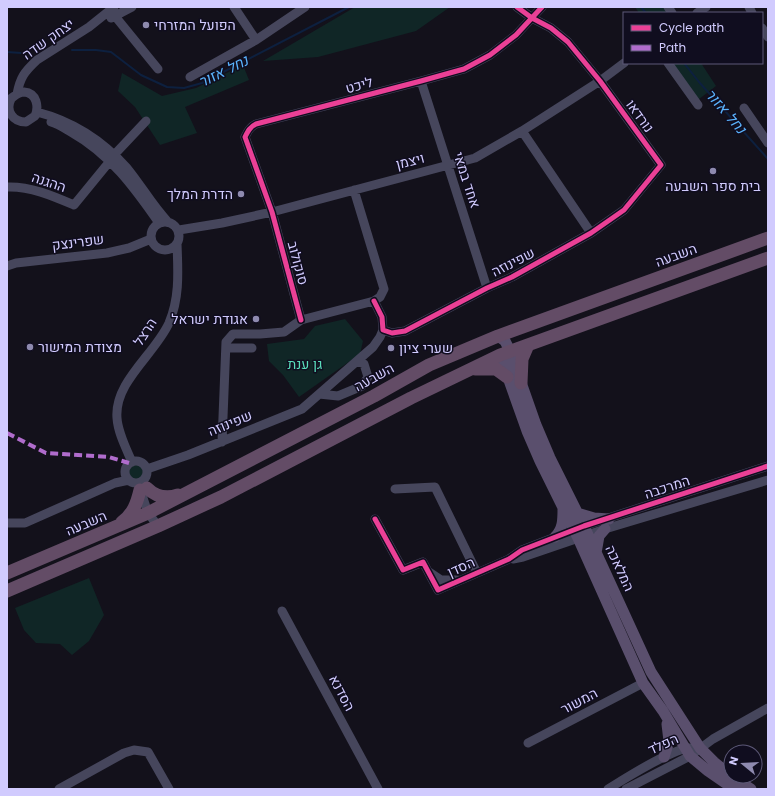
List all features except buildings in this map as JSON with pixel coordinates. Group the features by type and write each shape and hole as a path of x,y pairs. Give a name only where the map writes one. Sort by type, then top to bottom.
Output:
{"highway":[{"name":"השבעה","path":"7,573 152,511 374,396 429,365 503,346 559,322 602,299 768,238"},
{"name":"השבעה","path":"7,591 158,526 221,497 467,369 503,346 528,345 768,258"},
{"path":"521,383 522,359 528,345"},
{"path":"467,369 496,369 507,378"},
{"path":"111,529 130,514 136,504 139,484 155,494 166,497 180,495 197,488"}],"main road":[{"name":"המלאכה","path":"503,346 507,378 535,449 563,509 596,553 651,672 700,748 730,775 751,789"},
{"name":"המלאכה","path":"503,346 521,383 550,458 577,513 581,532 643,683 663,711 666,719 687,752 708,771 734,789"},
{"path":"555,537 560,532 562,527 563,509"},
{"path":"577,513 607,524 599,536 596,553"},
{"path":"664,757 669,741 666,719"}],"street":[{"name":"יצחק שדה","path":"13,101 23,75 37,60 113,11 132,7"},
{"path":"234,7 256,40"},
{"path":"190,77 256,40 305,7"},
{"name":"נורדאו","path":"517,7 532,18 551,28 568,42 600,81 661,165"},
{"name":"ליכט","path":"272,212 245,137 251,127 256,124 464,69 490,54 516,34 542,7"},
{"path":"113,11 158,69"},
{"name":"ויצמן","path":"179,230 222,223 272,212 475,158 522,131 600,81 623,64"},
{"path":"669,64 698,105"},
{"name":"אחד במאי","path":"421,81 487,288"},
{"path":"33,96 38,106 36,114 31,120 21,122 12,116 13,101 33,96"},
{"path":"744,108 768,143"},
{"path":"36,114 56,123 88,141 112,158 141,197 163,222"},
{"name":"ההגנה","path":"7,186 29,189 74,205 112,158 146,121"},
{"path":"522,131 591,233"},
{"name":"שפינוזה","path":"147,470 222,442 302,409 373,347 383,330 392,333 405,331 487,288 512,277 591,233 624,210 661,165"},
{"path":"222,442 226,342 233,334 284,332 301,320 374,301 380,297 384,289 354,190"},
{"name":"סוקולוב","path":"272,212 301,320"},
{"path":"163,222 172,223 179,230 179,240 173,247 160,249 152,243 152,229 163,222"},
{"name":"שפרינצק","path":"7,266 16,263 114,251 129,248 151,238"},
{"name":"הרצל","path":"132,462 121,437 117,418 118,404 125,386 150,352 168,323 176,301 178,280 173,247"},
{"path":"374,301 382,317 383,330"},
{"path":"226,348 252,348"},
{"path":"319,394 338,396 362,386 368,377 364,364 358,361"},
{"path":"7,523 25,523 115,483 121,478 127,465 132,462 138,461 146,466 147,475 139,484"},
{"name":"המרכבה","path":"607,524 768,466"},
{"path":"125,471 125,474 139,484 158,526"},
{"name":"המרכבה","path":"581,532 768,480"},
{"path":"115,483 139,484"},
{"path":"395,489 435,487 477,573"},
{"name":"הסדן","path":"375,519 403,570 422,562 438,590 509,559 522,550 555,537 581,532"},
{"name":"הסדן","path":"509,559 522,557 581,532"},
{"name":"הסדנא","path":"282,611 378,789"},
{"name":"המשור","path":"528,743 643,683"},
{"path":"700,748 768,708"},
{"name":"הפלד","path":"608,789 664,757 700,748"},
{"path":"59,789 124,753 134,750 148,752 169,789"},
{"name":"הפלד","path":"626,789 687,752"}],"green space":[{"path":"355,7 450,7 416,31 318,57 263,61"},
{"path":"635,7 664,7 667,12 638,12"},
{"path":"670,64 702,64 716,86 694,103"},
{"path":"243,65 249,80 185,107 197,133 160,145 135,107 118,91 122,73 162,96 196,88"},
{"name":"גן ענת","path":"345,319 363,341 360,354 299,397 283,375 269,361 267,344 304,339 315,326"},
{"path":"133,465 139,465 143,469 143,475 139,479 133,479 129,475 129,469"},
{"path":"89,578 104,615 89,641 72,655 60,644 36,643 24,630 15,608"}],"waterway":[{"name":"נחל אזור","path":"72,50 96,50 111,52 141,75 167,87 184,88 202,83 349,7"},
{"name":"נחל אזור","path":"641,7 645,12"},
{"name":"נחל אזור","path":"7,52 21,53"},
{"name":"נחל אזור","path":"685,64 768,159"}],"marked path":[{"path":"7,433 46,453 109,457 129,463"}],"cycle path":[{"path":"374,301 382,317 383,330 392,333 405,331 487,288 512,277 591,233 624,210 661,165 600,81 568,42 551,28 532,18 517,7"},
{"path":"301,320 272,212 245,137 249,129 256,124 464,69 490,55 516,35 542,7"},
{"path":"375,519 403,570 423,562 438,590 509,559 522,550 584,526 768,466"}],"place":[{"name":"הפועל המזרחי","path":"146,25"},
{"name":"בית ספר השבעה","path":"713,171"},
{"name":"הדרת המלך","path":"241,194"},
{"name":"אגודת ישראל","path":"256,319"},
{"name":"מצודת המישור","path":"30,347"},
{"name":"שערי ציון","path":"391,348"}]}
